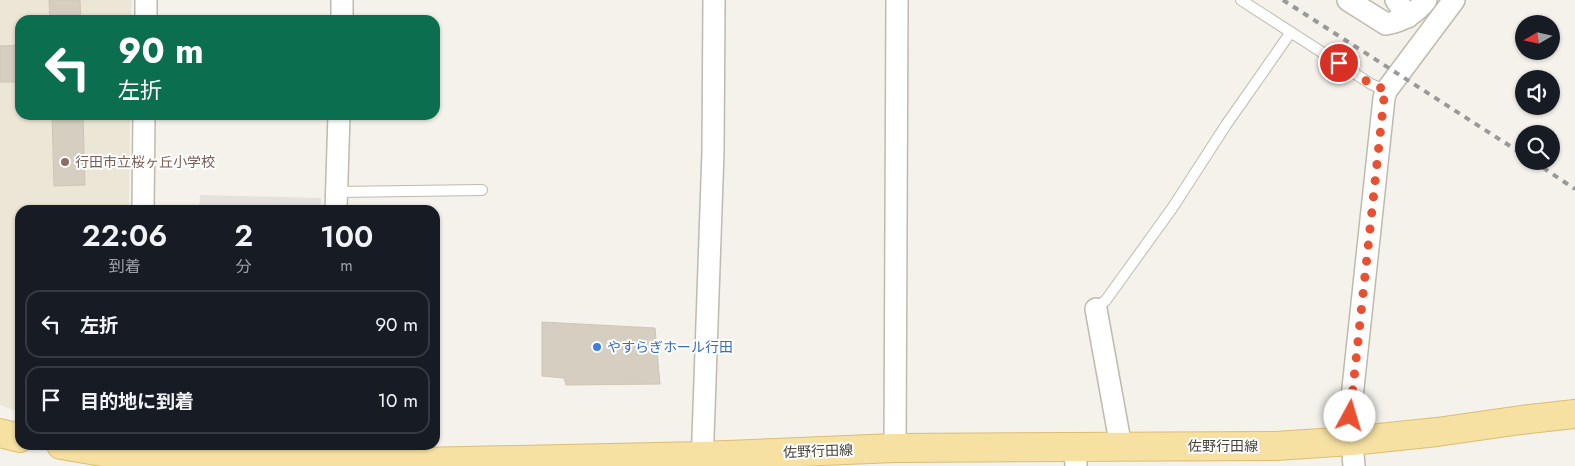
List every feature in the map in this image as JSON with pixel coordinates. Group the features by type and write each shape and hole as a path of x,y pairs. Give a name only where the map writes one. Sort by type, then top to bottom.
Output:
{"main road":[{"name":"佐野行田線","path":"126,450 702,461 894,448 1075,456 1121,447 1276,446 1352,454 1575,414"},
{"path":"0,433 15,437"}],"street":[{"path":"146,0 146,15"},
{"path":"342,0 342,15"},
{"path":"702,461 713,152 714,0"},
{"path":"894,448 897,0"},
{"path":"1348,0 1386,24 1400,21 1402,8 1420,7 1426,0"},
{"path":"1352,454 1350,416 1384,98 1386,90 1454,0"},
{"path":"143,205 144,120"},
{"path":"336,201 339,120"},
{"path":"1096,309 1121,447"}],"lane":[{"path":"1241,0 1371,84 1386,90"},
{"path":"1096,309 1106,300 1173,207 1226,125 1291,32"},
{"path":"336,201 482,190"}],"shaded area":[{"name":"行田市立桜ヶ丘小学校","path":"0,0 132,0 131,15 15,15 15,120 130,120 129,205 15,205 15,410 0,405"},
{"path":"200,195 321,198 321,205 199,205"}],"building":[{"path":"49,0 80,0 81,15 50,15"},
{"path":"15,45 15,82 0,82 0,46"},
{"path":"52,120 83,120 85,185 54,186"},
{"path":"542,322 655,328 660,384 566,385 564,378 542,376"}],"railway":[{"path":"1283,0 1515,149"},
{"path":"1546,170 1575,189"}],"place":[{"name":"行田市立桜ヶ丘小学校","path":"65,162"},
{"name":"やすらぎホール行田","path":"597,347"}],"route":[{"path":"1339,63 1371,84 1386,90 1350,416"}]}
